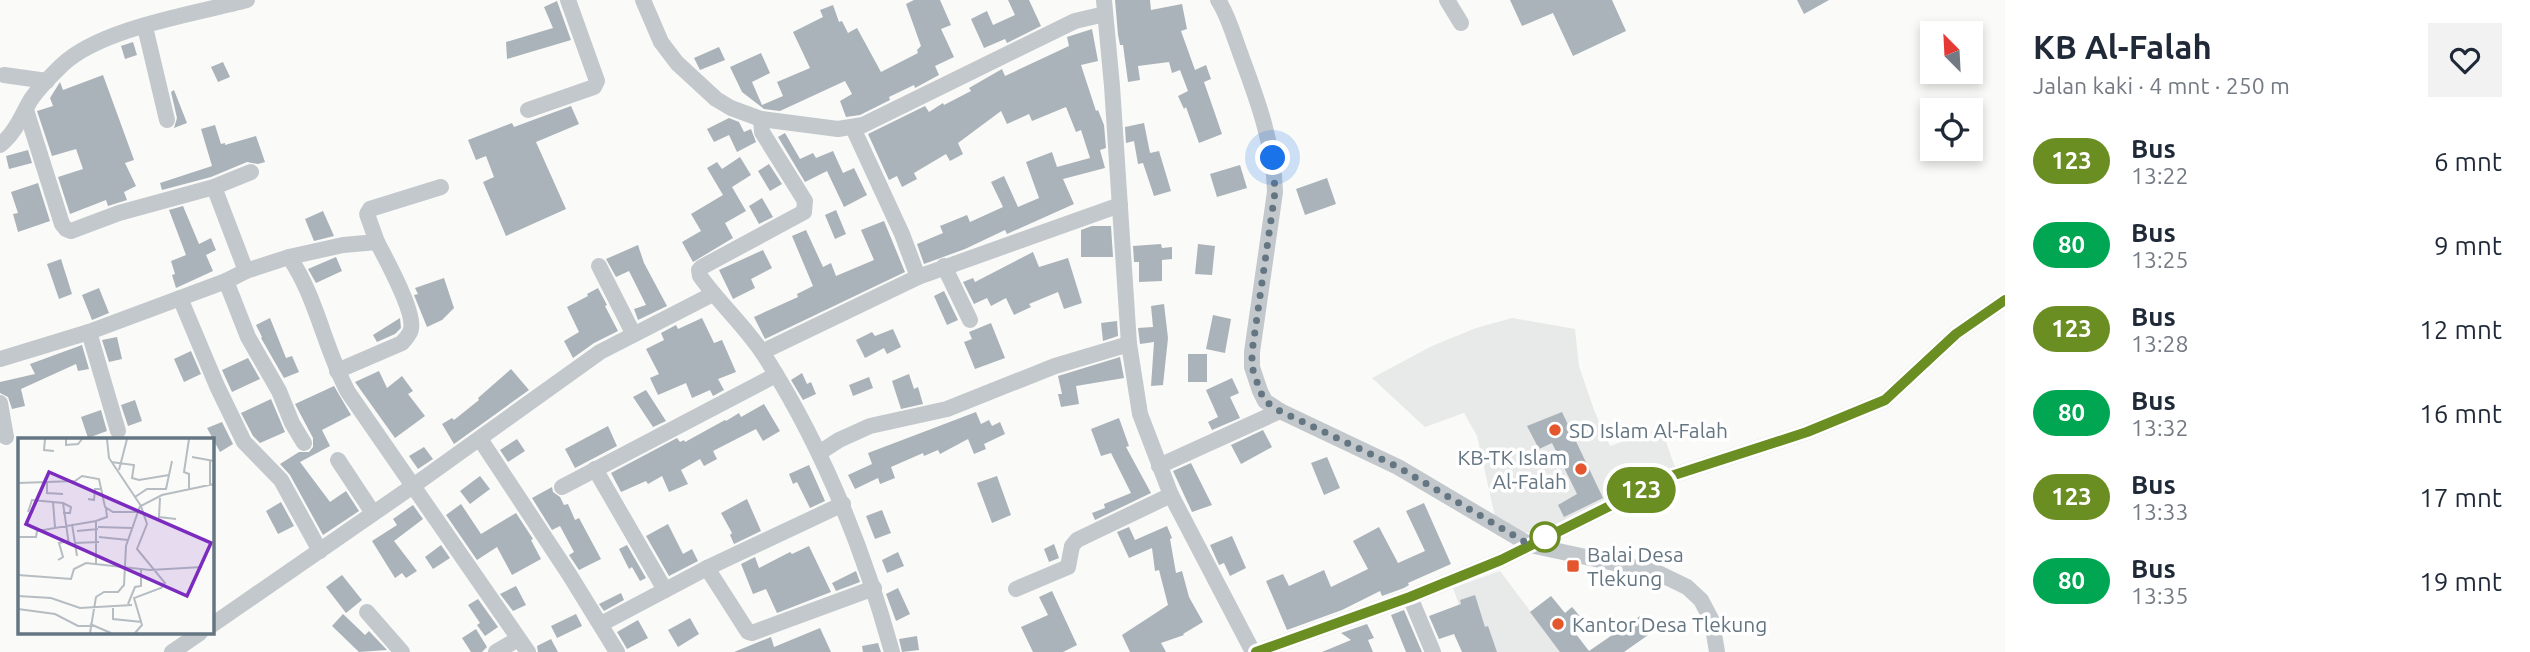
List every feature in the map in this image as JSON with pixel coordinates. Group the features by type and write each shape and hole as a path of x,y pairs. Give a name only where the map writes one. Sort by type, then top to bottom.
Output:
{"street":[{"path":"0,145 20,122 47,81 65,62 89,46 113,35 219,4 247,0"},
{"path":"528,110 594,87 597,81 568,0"},
{"path":"643,0 661,42 677,63 716,99 745,115 838,130 853,128 1105,7 1129,344 1140,414 1171,495 1254,652 1410,597 1501,560 1668,477 1807,432 1885,400 1956,334 2005,300"},
{"path":"1218,0 1254,90 1273,158 1275,192 1252,352 1252,367 1265,401 1280,411 1398,467 1530,545 1656,572 1678,582 1694,593 1708,611 1717,652"},
{"path":"1447,0 1461,23"},
{"path":"145,27 167,120"},
{"path":"4,75 47,81"},
{"path":"26,110 62,224 66,229 75,230 119,213 214,187 251,172"},
{"path":"761,119 762,132 805,201 806,207 804,212 702,267 699,270 700,276 762,352 819,453 843,504 874,588 892,652"},
{"path":"853,128 902,234 918,277"},
{"path":"214,187 246,271"},
{"path":"337,371 402,343 411,330 411,319 367,214 370,209 441,187"},
{"path":"762,352 944,266 1120,205"},
{"path":"0,359 89,332 289,257 343,245 377,242"},
{"path":"289,257 300,276 337,371 348,392 523,645 496,652"},
{"path":"944,266 970,320"},
{"path":"599,267 633,333"},
{"path":"226,281 248,337 279,391 292,423 304,443"},
{"path":"214,624 414,486 600,352 713,294"},
{"path":"180,298 244,442 281,480 320,551"},
{"path":"89,332 118,430"},
{"path":"819,453 839,440 870,426 947,409 1055,366 1129,344"},
{"path":"562,487 776,375"},
{"path":"0,403 6,437"},
{"path":"1159,466 1280,411"},
{"path":"480,439 617,652"},
{"path":"338,460 373,513"},
{"path":"596,469 665,590"},
{"path":"1016,589 1068,567 1072,545 1076,540 1171,495"},
{"path":"601,624 707,568 843,504"},
{"path":"707,568 748,632 752,633 874,588"},
{"path":"1410,597 1433,652"},
{"path":"367,612 401,652"},
{"path":"172,652 199,634"}],"shaded area":[{"path":"1512,318 1575,329 1579,366 1610,446 1661,428 1676,470 1545,532 1524,533 1496,521 1477,436 1464,413 1425,427 1372,378 1432,346 1476,328"},
{"path":"1500,571 1561,652 1476,652 1453,588"}],"building":[{"path":"914,0 940,0 951,25 941,29 954,57 935,66 939,75 915,88 914,85 889,97 890,100 860,115 846,117 840,101 852,94 845,81 780,111 764,109 742,92 730,67 761,53 770,73 752,82 762,105 783,96 777,82 810,68 793,32 823,17 820,10 833,5 839,22 842,21 848,33 857,28 881,72 918,53 917,50 921,46 906,4"},
{"path":"1008,0 1029,0 1041,26 1007,43 1005,39 984,48 971,19 987,11 993,25 1015,15"},
{"path":"1115,0 1150,0 1151,10 1182,4 1187,29 1181,31 1195,70 1206,65 1211,79 1204,82 1222,134 1199,143 1186,107 1184,109 1178,96 1188,91 1180,70 1172,73 1169,62 1138,66 1140,80 1128,82 1123,45 1120,45 1118,35"},
{"path":"1510,0 1612,0 1626,31 1573,56 1553,13 1522,26"},
{"path":"1797,0 1829,0 1804,14"},
{"path":"557,1 571,40 507,59 506,42 553,28 544,7"},
{"path":"1092,29 1098,61 1081,65 1096,111 1098,110 1104,125 1106,148 1100,150 1105,168 1063,179 1074,204 1007,234 1005,230 924,264 917,244 943,233 940,226 967,215 970,222 1003,207 991,182 1004,176 1018,207 1039,198 1026,162 1052,152 1057,167 1090,158 1081,130 1076,132 1066,107 1032,121 1029,114 1007,124 1001,111 958,143 963,154 950,161 946,154 914,173 917,179 902,187 897,176 889,180 868,134 925,106 929,112 943,103 944,105 971,91 969,88 1002,69 1005,76 1069,46 1067,37"},
{"path":"133,42 137,55 125,59 121,46"},
{"path":"719,47 725,60 700,70 694,58"},
{"path":"223,62 230,77 218,82 211,67"},
{"path":"103,75 134,160 125,163 136,186 124,192 127,200 108,206 106,200 70,214 58,177 83,169 76,149 52,156 37,111 53,106 50,98 60,82 63,90"},
{"path":"174,90 187,123 174,128 177,118 171,92"},
{"path":"571,106 579,124 536,142 566,209 506,236 483,182 494,177 486,156 476,160 468,140 512,123 514,127"},
{"path":"729,118 739,122 744,132 751,129 756,142 737,152 729,135 714,142 707,129"},
{"path":"1144,123 1150,153 1159,151 1171,191 1154,196 1143,163 1138,164 1134,141 1126,143 1125,127"},
{"path":"215,125 221,144 256,136 265,162 247,162 211,177 162,190 160,183 212,166 201,129"},
{"path":"785,133 800,159 813,153 816,158 833,151 843,173 854,168 867,195 844,207 827,171 805,182 778,137"},
{"path":"28,150 32,163 9,169 6,156"},
{"path":"740,157 751,175 732,187 746,211 725,223 733,238 693,262 682,242 701,231 691,214 723,195 707,168 717,162 722,169"},
{"path":"769,164 782,184 770,191 758,171"},
{"path":"1240,165 1247,188 1217,197 1210,174"},
{"path":"1327,178 1336,204 1305,215 1296,189"},
{"path":"38,183 50,221 18,232 13,214 18,213 11,192"},
{"path":"762,198 773,217 759,224 749,206"},
{"path":"183,206 199,244 211,238 216,250 206,255 213,271 176,288 171,261 186,255 169,210"},
{"path":"836,210 846,234 835,239 825,215"},
{"path":"323,211 334,236 314,241 305,219"},
{"path":"884,221 905,272 765,339 754,317 798,297 797,294 813,286 792,236 806,230 823,267 831,263 836,276 874,260 861,230"},
{"path":"1092,226 1111,226 1113,257 1081,257 1081,230"},
{"path":"1161,244 1162,248 1172,247 1172,259 1162,260 1162,281 1139,282 1139,262 1134,262 1133,246"},
{"path":"1198,244 1215,246 1212,275 1195,274"},
{"path":"638,245 644,263 667,306 638,320 634,309 646,305 629,271 616,277 606,259"},
{"path":"763,250 772,268 751,279 755,288 733,299 719,270"},
{"path":"1033,252 1039,267 1068,258 1082,303 1064,309 1058,292 1029,304 1031,307 1014,315 1006,298 991,306 987,298 974,304 963,282 973,278 975,282"},
{"path":"336,257 342,271 316,283 308,269"},
{"path":"61,259 72,294 59,299 47,264"},
{"path":"444,278 454,308 442,320 427,327 414,295 418,294 415,288"},
{"path":"99,288 109,313 92,320 82,295"},
{"path":"598,288 618,331 573,358 564,341 579,332 567,307"},
{"path":"944,291 958,320 947,325 934,296"},
{"path":"1164,304 1168,338 1163,385 1151,386 1154,342 1140,344 1138,328 1153,327 1151,306"},
{"path":"1213,315 1231,319 1225,353 1206,349"},
{"path":"270,318 286,358 292,356 299,372 284,378 256,325"},
{"path":"400,318 401,328 395,334 377,342 373,335"},
{"path":"702,318 714,343 722,340 736,372 718,379 724,390 713,396 710,390 692,398 686,383 658,395 650,378 659,374 646,349 664,340 661,333 676,325 678,329"},
{"path":"1117,321 1118,336 1103,341 1101,323"},
{"path":"991,323 1005,358 975,369 964,342 972,339 969,332"},
{"path":"893,329 901,347 887,354 884,348 865,358 856,340 872,332 875,336"},
{"path":"117,337 122,359 109,362 102,340"},
{"path":"82,345 89,369 78,371 76,364 21,389 25,406 12,409 8,397 0,393 0,382 35,374 30,364"},
{"path":"191,351 201,374 184,382 174,359"},
{"path":"1188,354 1207,354 1207,382 1188,382"},
{"path":"1120,357 1124,378 1076,386 1079,404 1061,407 1058,394 1062,394 1058,376"},
{"path":"248,358 260,379 232,392 222,370"},
{"path":"511,369 529,390 454,444 442,424 452,418 454,420"},
{"path":"379,371 387,388 402,376 413,391 408,394 425,416 395,438 355,382"},
{"path":"802,373 807,384 811,382 816,394 803,400 791,380"},
{"path":"909,374 914,389 918,387 923,404 901,409 892,381"},
{"path":"869,377 873,388 853,396 849,385"},
{"path":"1232,378 1239,393 1230,397 1240,418 1212,430 1208,422 1218,417 1206,390"},
{"path":"334,386 351,415 322,430 330,446 300,462 330,502 346,491 359,511 323,535 290,475 280,464 299,452 309,452 313,447 313,438 295,404"},
{"path":"646,390 666,421 653,427 633,397"},
{"path":"271,399 285,432 260,443 253,436 241,413"},
{"path":"135,400 142,421 128,426 121,405"},
{"path":"764,404 780,431 763,441 756,429 713,451 717,459 704,466 700,459 681,470 688,484 669,492 662,476 648,484 646,481 621,492 611,473 677,438 680,442 685,442 739,413 741,417"},
{"path":"101,410 107,431 88,438 81,417"},
{"path":"976,412 981,424 989,420 992,426 1000,422 1005,434 984,444 986,449 974,454 968,439 940,454 938,450 924,456 923,453 891,467 895,478 880,484 878,478 855,489 848,475 872,464 868,453"},
{"path":"1562,412 1603,498 1564,517 1558,505 1577,494 1552,443 1539,449 1527,426"},
{"path":"1119,418 1129,446 1126,447 1151,493 1095,520 1092,513 1105,508 1104,504 1131,493 1111,453 1101,456 1091,429"},
{"path":"222,422 233,444 220,452 207,428"},
{"path":"608,426 617,446 575,468 565,449"},
{"path":"1263,430 1272,447 1241,464 1231,445"},
{"path":"517,439 525,451 508,462 500,450"},
{"path":"424,447 433,459 418,469 409,456"},
{"path":"1327,457 1340,488 1324,495 1311,463"},
{"path":"1191,463 1212,505 1192,512 1173,471"},
{"path":"809,465 825,501 810,508 797,482 793,484 789,474"},
{"path":"480,476 490,489 470,504 460,491"},
{"path":"997,476 1011,515 992,523 977,483"},
{"path":"552,487 564,505 568,504 575,520 579,518 601,559 579,570 569,555 574,552 560,526 552,530 532,498"},
{"path":"747,499 761,531 734,544 730,535 732,533 721,513"},
{"path":"281,502 294,526 278,534 266,511"},
{"path":"1424,503 1451,564 1408,583 1404,588 1382,596 1380,591 1342,610 1287,630 1266,581 1283,574 1289,586 1324,570 1331,587 1368,569 1353,541 1379,527 1398,563 1425,551 1406,511"},
{"path":"461,504 481,534 516,513 533,539 531,540 541,559 512,575 497,547 477,560 446,515"},
{"path":"413,505 423,519 394,541 417,571 406,578 402,573 395,578 372,541 397,525 393,519"},
{"path":"882,510 891,533 875,539 866,516"},
{"path":"668,524 683,554 692,549 698,561 669,576 646,536"},
{"path":"1167,526 1172,538 1170,539 1176,573 1182,571 1189,597 1203,622 1184,635 1161,643 1166,652 1130,652 1122,635 1168,605 1159,570 1155,571 1152,548 1129,558 1117,532 1129,527 1135,540"},
{"path":"1232,536 1246,568 1230,576 1224,563 1219,565 1210,545"},
{"path":"1054,544 1059,558 1049,562 1044,549"},
{"path":"441,545 450,558 433,569 425,557"},
{"path":"627,545 646,578 640,581 632,567 629,569 619,549"},
{"path":"809,546 831,592 777,613 766,589 753,594 741,564 755,557 759,568 790,552 792,554"},
{"path":"898,552 904,566 887,573 882,560"},
{"path":"856,571 860,582 836,591 832,583"},
{"path":"342,575 362,600 346,613 326,587"},
{"path":"516,586 526,605 513,611 500,594"},
{"path":"898,588 910,614 896,621 886,594"},
{"path":"1052,591 1077,645 1063,652 1033,652 1021,627 1048,615 1039,597"},
{"path":"621,593 624,600 604,611 599,604"},
{"path":"1475,595 1485,627 1488,626 1497,652 1462,652 1454,634 1439,639 1429,616 1461,604 1460,600"},
{"name":"Kantor Desa Tlekung","path":"1551,596 1565,613 1572,607 1583,620 1572,629 1589,651 1640,616 1651,633 1624,652 1560,652 1530,612"},
{"path":"478,599 498,627 485,636 468,605"},
{"path":"1404,610 1422,652 1406,652 1391,615"},
{"path":"343,614 365,635 369,631 387,650 359,652 332,626"},
{"path":"576,614 582,626 557,638 551,626"},
{"path":"690,618 699,634 678,647 668,630"},
{"path":"638,620 648,638 627,649 617,632"},
{"path":"1367,624 1374,638 1368,640 1373,652 1322,652 1351,640 1341,633"},
{"path":"820,628 831,652 734,652 771,637 774,647"},
{"path":"476,629 487,647 482,652 471,652 462,638"},
{"path":"917,636 919,650 902,652 899,639"},
{"path":"551,639 558,652 538,652 537,646"},
{"path":"878,643 881,652 863,652 862,646"}],"bus line":[{"name":"123","path":"1256,652 1410,597 1501,560 1668,477 1807,432 1885,400 1956,334 2005,300"}],"place":[{"name":"SD Islam Al-Falah","path":"1555,430"},
{"name":"KB-TK Islam Al-Falah","path":"1581,469"},
{"name":"Balai Desa Tlekung","path":"1573,566"},
{"name":"Kantor Desa Tlekung","path":"1558,624"}],"route":[{"path":"1273,158 1275,192 1252,352 1252,367 1265,401 1296,420 1398,467 1458,505 1530,545 1545,537"}]}
